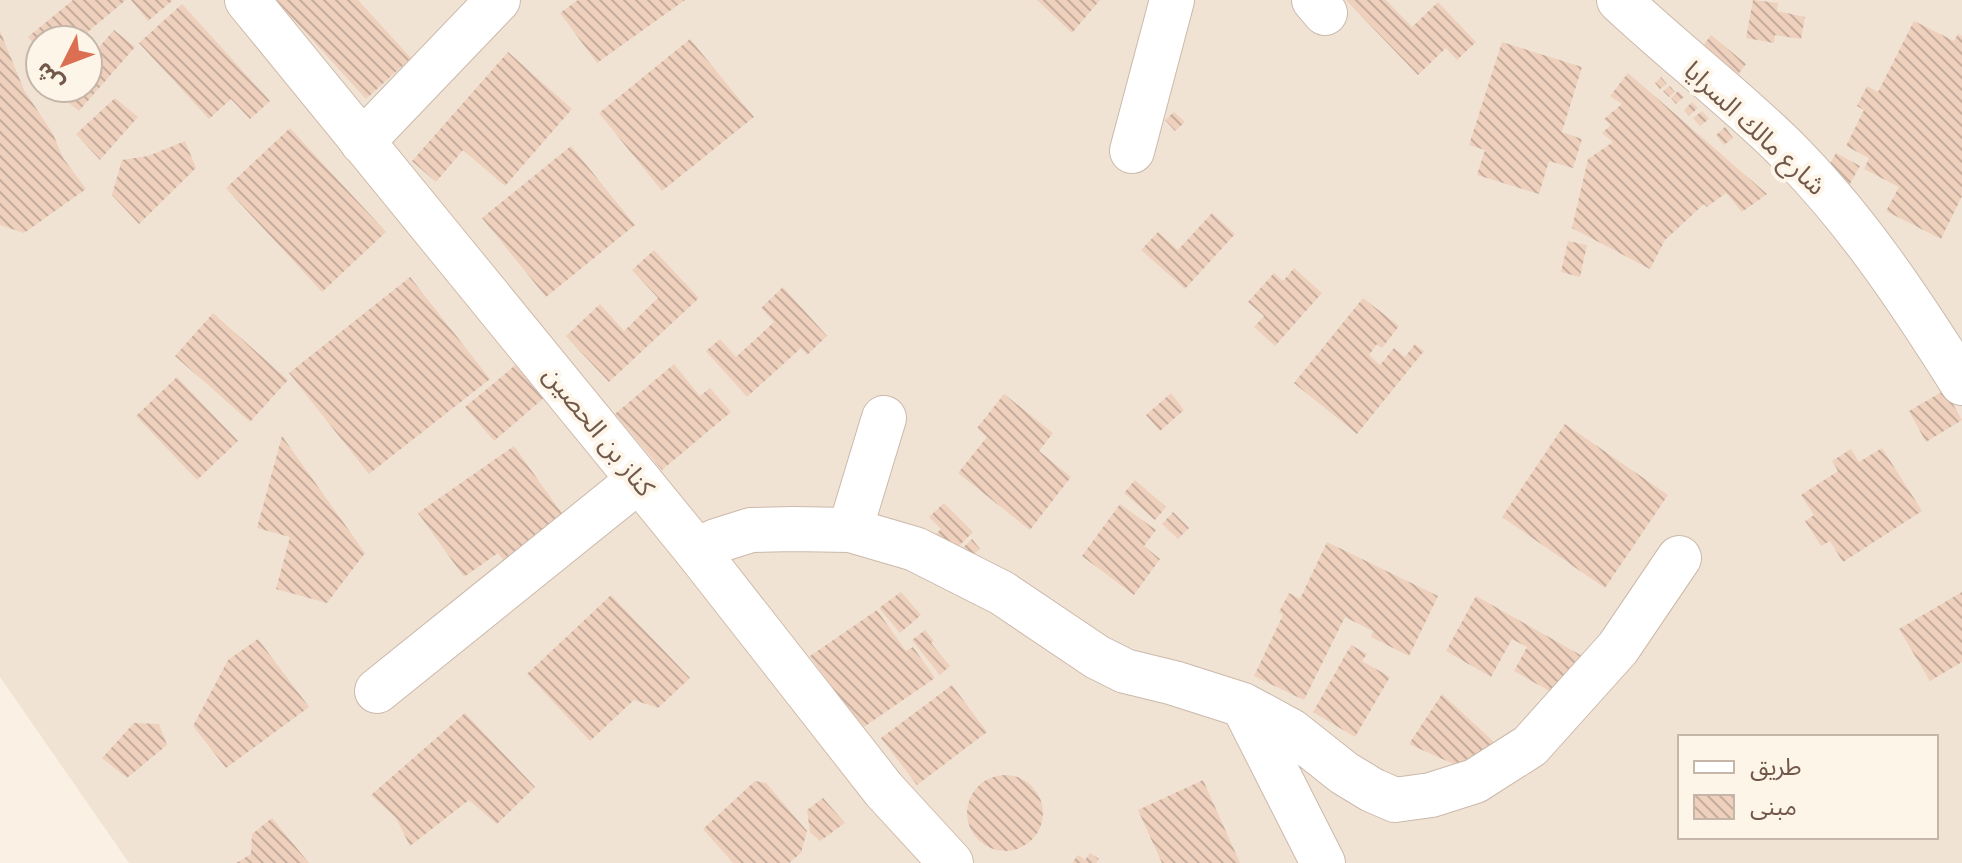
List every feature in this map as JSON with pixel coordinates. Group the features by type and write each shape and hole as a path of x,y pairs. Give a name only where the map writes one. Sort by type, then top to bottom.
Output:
{"street":[{"name":"كناز بن الحصين","path":"247,0 696,550 884,790 951,863"},
{"path":"362,142 498,0"},
{"path":"1132,151 1172,0"},
{"name":"شارع مالك السرايا","path":"1619,0 1783,146 1846,216 1916,310 1962,383"},
{"path":"850,530 884,418"},
{"path":"377,691 639,480"},
{"path":"696,550 751,530 850,530 915,549 1002,593 1097,657 1125,671 1243,705 1291,731 1344,773 1395,800 1431,795 1475,781 1530,746 1618,648 1679,558"},
{"path":"1243,705 1323,863"}],"shaded area":[{"path":"0,0 1962,0 1962,863 129,863 0,677"}],"building":[{"path":"73,0 126,0 97,24 44,24"},
{"path":"131,0 173,0 148,21"},
{"path":"276,0 358,0 411,58 366,99"},
{"path":"578,0 685,0 597,63 560,13"},
{"path":"1037,0 1100,0 1072,33"},
{"path":"1346,0 1386,0 1412,27 1438,2 1476,42 1457,60 1446,48 1418,75"},
{"path":"1753,0 1778,3 1777,11 1805,17 1801,39 1775,35 1774,43 1746,38"},
{"path":"182,4 270,101 250,119 231,99 209,119 139,43"},
{"path":"1914,21 1954,41 1958,34 1962,36 1962,196 1941,239 1886,211 1899,187 1864,169 1869,158 1846,146 1864,110 1857,106 1867,86 1878,92"},
{"path":"114,30 135,47 104,82 104,42"},
{"path":"0,31 24,90 24,104 33,104 53,134 63,158 86,189 24,233 0,225"},
{"path":"1711,35 1746,64 1737,76 1702,47"},
{"path":"690,39 754,117 662,191 599,113"},
{"path":"1502,42 1582,67 1562,132 1582,139 1573,168 1549,161 1539,194 1477,175 1485,150 1469,145"},
{"path":"508,52 572,109 505,186 463,150 436,182 412,161"},
{"path":"1628,73 1767,194 1742,212 1726,193 1707,207 1704,204 1665,240 1650,269 1572,228 1588,159 1613,142 1602,133 1611,125 1604,119 1622,104 1610,96"},
{"path":"1661,77 1667,84 1660,89 1655,83"},
{"path":"1670,86 1675,92 1669,97 1663,91"},
{"path":"1678,91 1684,97 1676,104 1671,98"},
{"path":"115,98 138,117 100,160 76,134"},
{"path":"1692,102 1698,108 1689,116 1684,110"},
{"path":"70,104 85,104 79,111"},
{"path":"1702,111 1709,119 1700,126 1693,118"},
{"path":"1174,112 1185,122 1175,131 1165,120"},
{"path":"1725,127 1733,138 1724,145 1716,135"},
{"path":"290,128 386,232 322,292 226,188"},
{"path":"185,141 196,168 139,224 112,195 122,160 148,156"},
{"path":"571,146 635,225 546,297 482,218"},
{"path":"1836,153 1860,166 1846,191 1822,178"},
{"path":"1212,213 1235,234 1185,289 1141,250 1158,232 1178,250"},
{"path":"1568,241 1587,245 1580,277 1561,272"},
{"path":"654,250 699,298 609,382 566,336 600,304 624,331 658,298 632,270"},
{"path":"1294,268 1322,293 1275,346 1254,327 1264,316 1248,302 1274,273 1283,281"},
{"path":"410,277 490,379 369,474 289,373"},
{"path":"783,287 827,336 807,355 801,348 747,397 706,351 720,339 736,357 774,322 761,308"},
{"path":"1363,298 1399,326 1382,348 1377,344 1369,355 1380,365 1394,348 1405,357 1415,344 1424,351 1357,434 1294,383"},
{"path":"213,313 288,380 250,422 175,356"},
{"path":"518,363 546,396 494,441 465,407"},
{"path":"674,364 700,396 710,388 731,412 662,470 615,414"},
{"path":"177,377 238,441 197,480 136,416"},
{"path":"1945,390 1962,420 1926,442 1909,411"},
{"path":"1171,393 1184,410 1160,431 1146,415"},
{"path":"1004,394 1053,433 1039,451 1071,477 1030,530 958,473 987,437 977,428"},
{"path":"1565,424 1668,495 1605,588 1502,517"},
{"path":"282,436 365,553 327,603 276,589 290,537 257,528"},
{"path":"514,446 568,522 507,565 498,553 464,577 418,513"},
{"path":"1882,448 1922,511 1843,562 1830,541 1821,546 1805,521 1814,515 1801,495 1838,471 1832,461 1851,449 1859,462"},
{"path":"1135,480 1166,507 1155,520 1124,493"},
{"path":"944,503 973,532 947,558 929,541 941,529 929,517"},
{"path":"1120,504 1156,530 1144,546 1160,559 1134,595 1082,556"},
{"path":"1173,512 1189,528 1178,539 1162,524"},
{"path":"972,539 980,549 959,567 951,559"},
{"path":"1327,542 1438,596 1409,656 1371,637 1373,631 1345,617 1304,700 1254,676 1283,615 1279,612 1289,593 1300,599"},
{"path":"901,592 921,615 900,633 879,608"},
{"path":"1962,592 1962,662 1930,681 1899,629"},
{"path":"611,595 690,678 658,708 634,700 590,741 527,674"},
{"path":"1476,596 1584,657 1562,698 1514,671 1527,647 1512,639 1491,677 1446,651"},
{"path":"877,610 906,651 913,647 935,678 861,729 810,656"},
{"path":"925,630 934,641 931,643 950,666 940,675 912,640"},
{"path":"258,639 309,707 226,768 193,726 228,660"},
{"path":"1351,645 1367,654 1362,661 1390,677 1355,737 1313,712"},
{"path":"952,685 987,732 917,785 881,738"},
{"path":"1442,694 1494,742 1467,770 1409,744"},
{"path":"465,713 535,787 497,824 469,800 410,846 396,818 371,795"},
{"path":"134,723 159,724 167,745 127,778 102,758"},
{"path":"1005,775 1019,778 1032,786 1040,799 1043,813 1040,827 1032,840 1019,848 1005,851 991,848 978,840 970,827 967,813 970,799 978,786 991,778"},
{"path":"1203,780 1240,863 1162,863 1138,810"},
{"path":"755,781 766,783 807,831 801,853 789,863 733,863 703,829"},
{"path":"823,798 845,823 820,841 810,832 807,810"},
{"path":"272,818 309,863 236,863 251,854 252,834"},
{"path":"1090,853 1099,859 1096,863 1072,863 1078,855 1085,860"}]}
